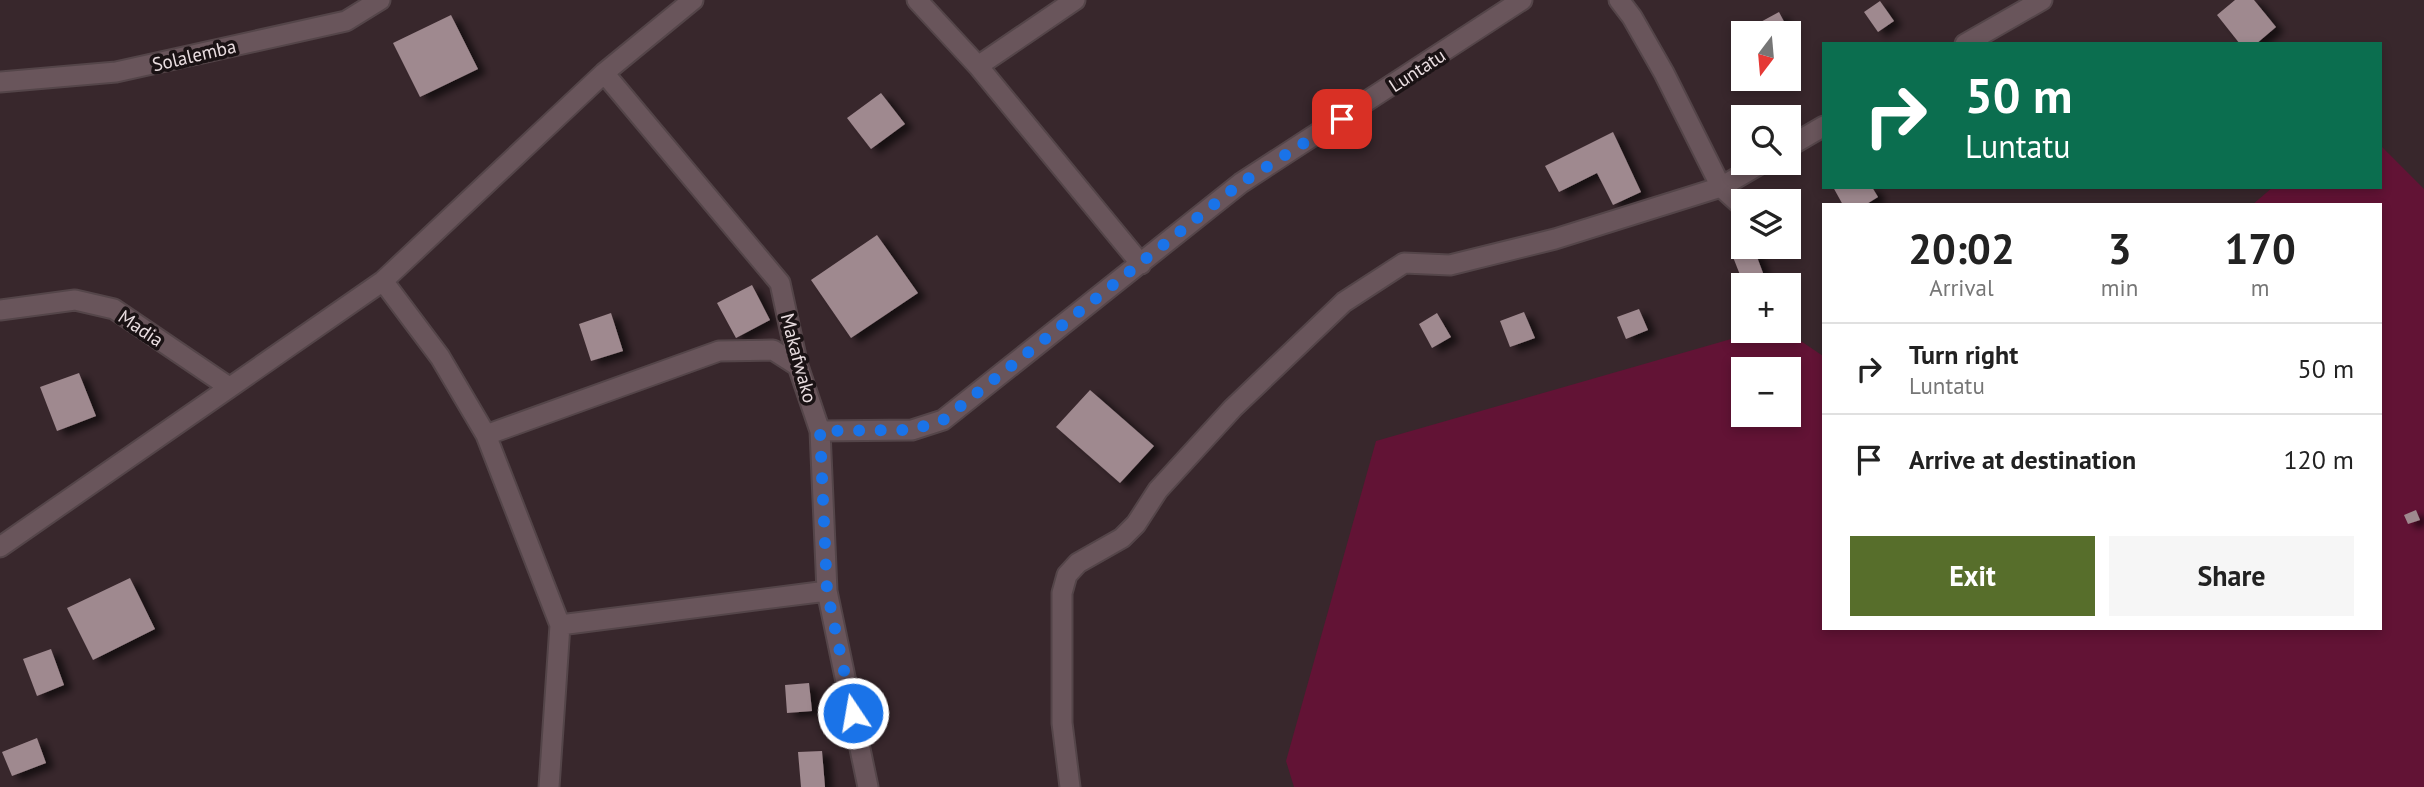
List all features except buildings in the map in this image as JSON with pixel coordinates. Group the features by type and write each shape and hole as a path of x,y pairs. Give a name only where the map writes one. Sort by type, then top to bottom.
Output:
{"street":[{"name":"Solalemba","path":"0,82 116,72 346,21 380,0"},
{"path":"0,547 383,281 604,73 693,0"},
{"path":"917,0 978,66 1141,264"},
{"path":"978,66 1075,0"},
{"name":"Luntatu","path":"820,431 912,430 943,420 1241,183 1522,0"},
{"path":"1619,0 1632,17 1664,73 1721,187 1731,196"},
{"path":"1968,42 2042,0"},
{"name":"Makafwako","path":"604,73 780,283 798,366 820,431 827,591 868,787"},
{"path":"1801,139 1822,127"},
{"path":"1070,787 1066,773 1062,723 1062,593 1067,575 1078,563 1122,538 1136,524 1158,490 1233,408 1344,302 1404,263 1450,265 1555,239 1721,187 1742,175"},
{"path":"383,281 440,357 486,435 560,625 549,787"},
{"name":"Madia","path":"0,310 75,300 114,309 229,387"},
{"path":"486,435 719,351 773,351 798,366"},
{"path":"560,625 827,591"}],"shaded area":[{"path":"2382,147 2424,189 2424,787 1294,787 1286,761 1376,441 1731,339 1731,343 1801,341 1822,355 1822,630 2382,630 2382,203 2254,203 2271,189 2382,189"}],"route":[{"path":"853,713 827,591 820,431 912,430 943,420 1241,183 1342,119"}]}
